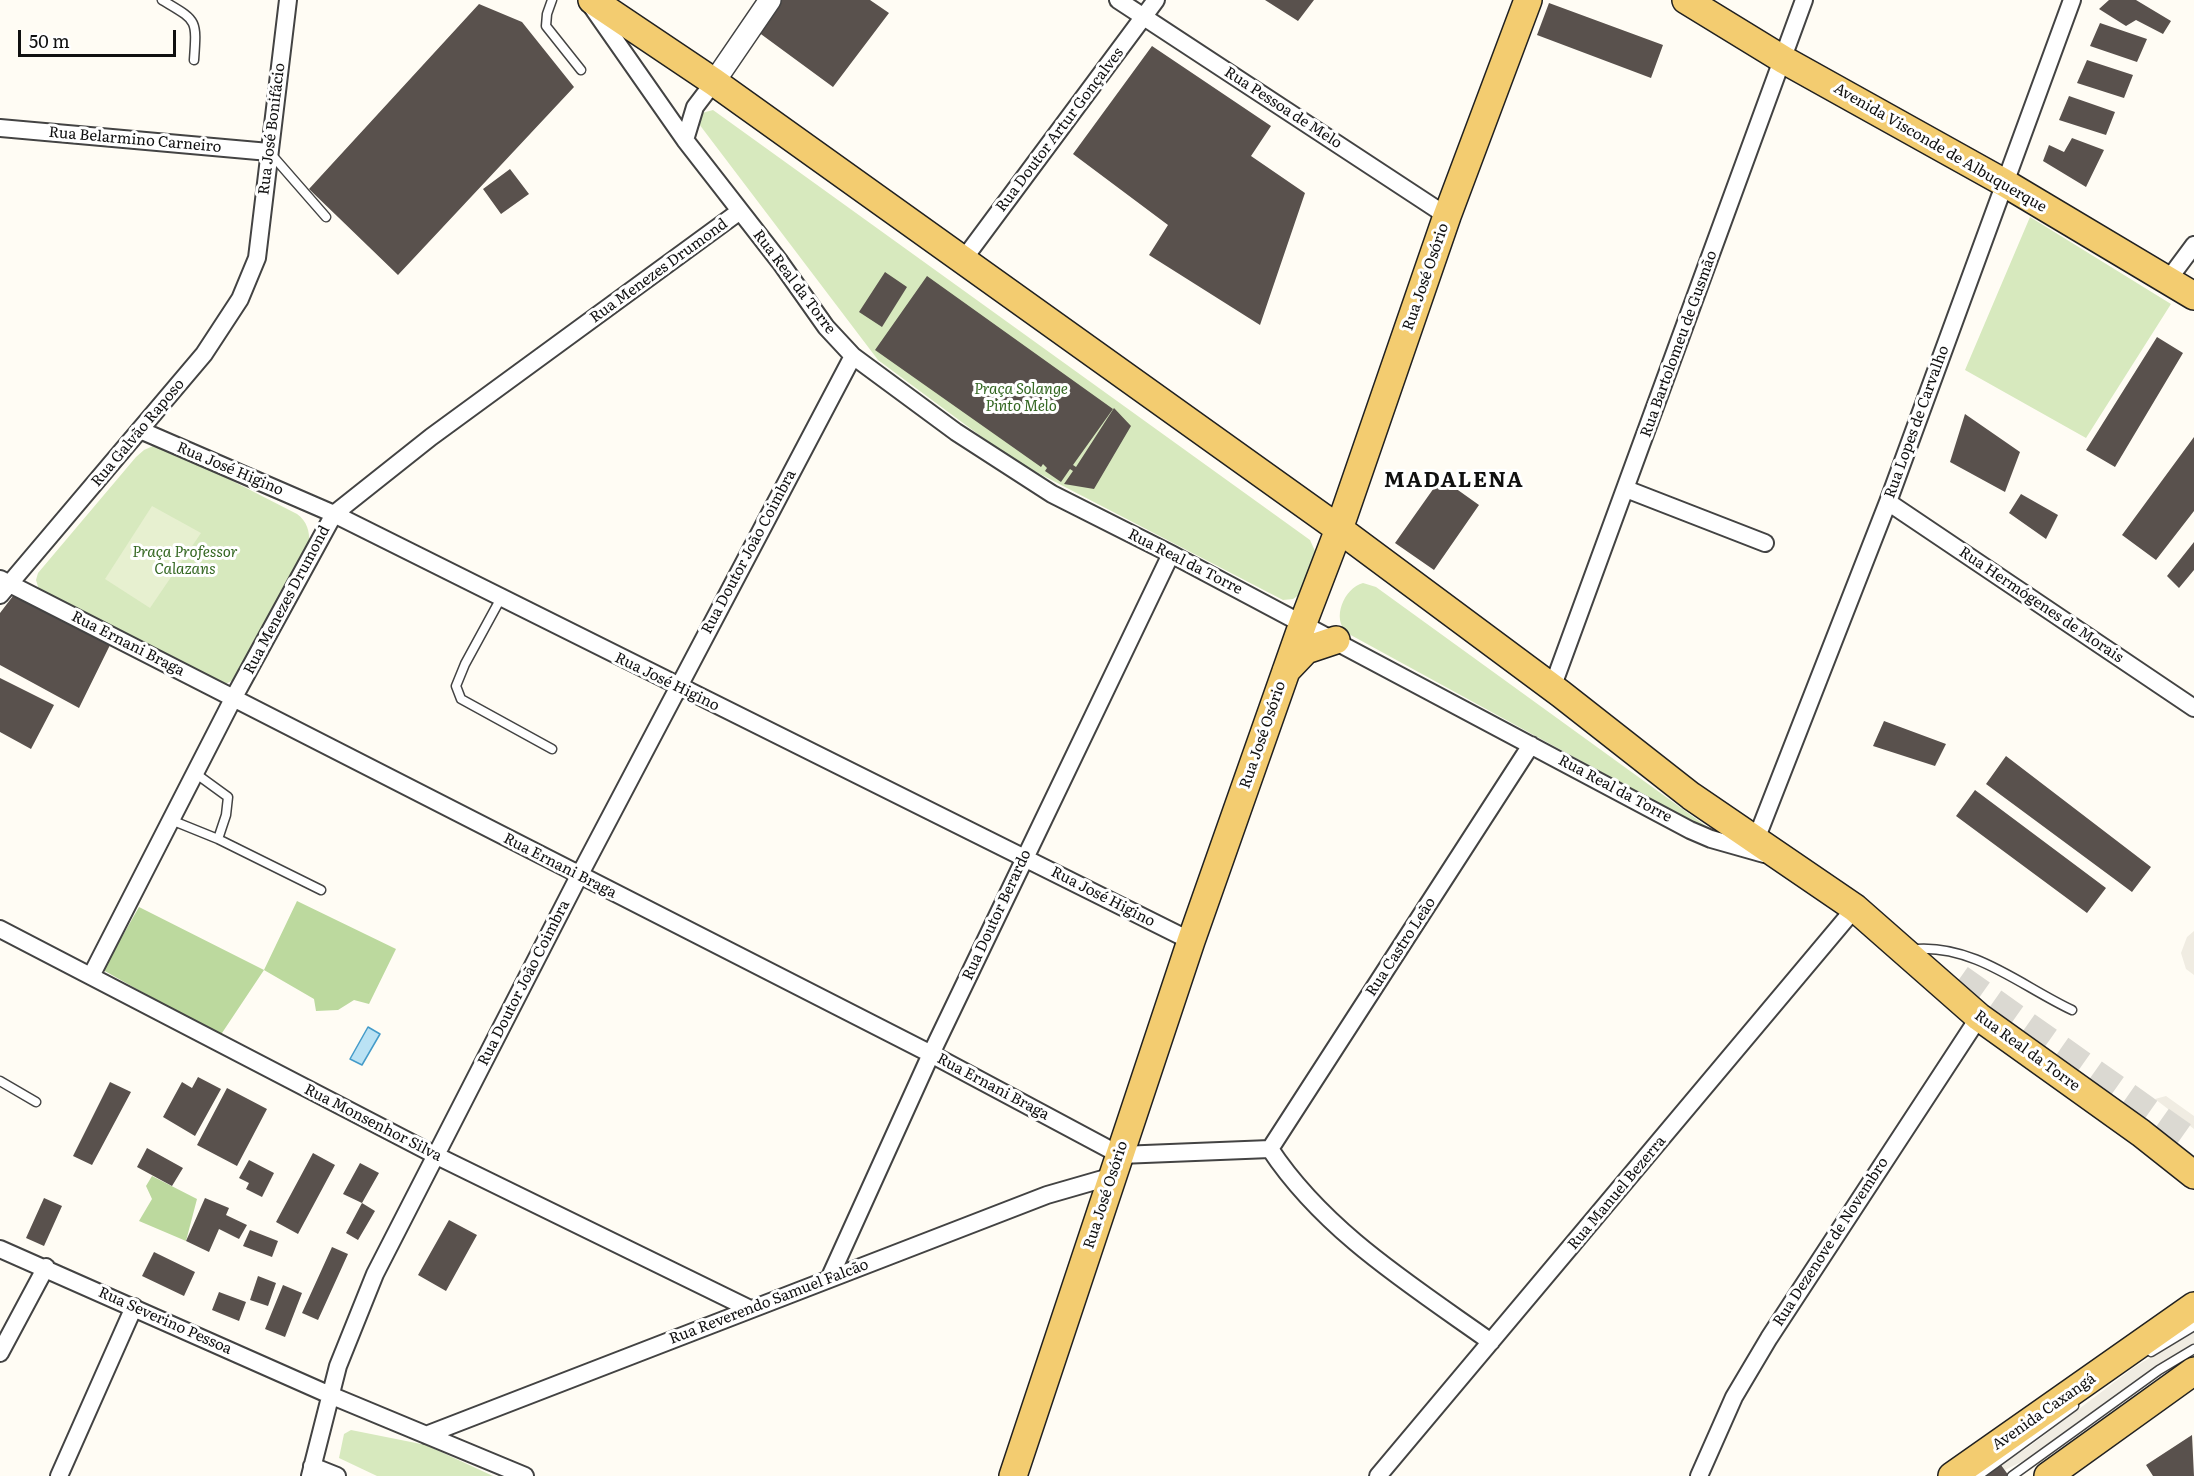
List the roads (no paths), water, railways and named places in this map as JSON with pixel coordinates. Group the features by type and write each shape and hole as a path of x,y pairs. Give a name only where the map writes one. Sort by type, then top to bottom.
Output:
{"main road":[{"name":"Rua Real da Torre","path":"592,0 714,82 1339,530 1552,688 1691,796 1755,842 1855,908 1979,1017 2141,1133 2194,1175"},
{"name":"Rua José Osório","path":"1013,1476 1191,941 1285,672 1339,530 1447,216 1528,0"},
{"name":"Avenida Visconde de Albuquerque","path":"1686,0 1784,60 2003,182 2194,296"},
{"path":"1285,672 1306,650 1336,640"},
{"path":"1855,908 1960,978"},
{"path":"2140,1352 2194,1306"},
{"name":"Avenida Caxangá","path":"1952,1476 2140,1352"},
{"path":"2048,1476 2194,1371"}],"street":[{"name":"Rua José Bonifácio","path":"256,258 288,0"},
{"name":"Rua Real da Torre","path":"587,0 685,140 780,262 826,327 853,356 956,432 1052,494 1336,640 1711,839 1779,858"},
{"path":"685,140 695,107 770,0"},
{"name":"Rua Pessoa de Melo","path":"1118,0 1447,216"},
{"name":"Rua Doutor Artur Gonçalves","path":"963,260 1156,0"},
{"name":"Rua Bartolomeu de Gusmão","path":"1552,688 1784,60 1804,0"},
{"name":"Rua Lopes de Carvalho","path":"1755,842 1888,502 2003,182 2072,0"},
{"name":"Rua Belarmino Carneiro","path":"0,128 269,152"},
{"name":"Rua Menezes Drumond","path":"91,976 234,697 334,514 431,437 740,212"},
{"path":"2168,280 2194,245"},
{"name":"Rua Galvão Raposo","path":"3,586 204,354 240,299 256,258"},
{"name":"Rua Doutor João Coimbra","path":"311,1471 330,1395 350,1333 375,1274 579,876 853,356"},
{"name":"Rua José Higino","path":"140,430 334,514 1191,941"},
{"path":"1626,489 1765,543"},
{"name":"Rua Hermógenes de Morais","path":"1888,502 2194,708"},
{"name":"Rua Doutor Berardo","path":"829,1279 931,1054 1171,554"},
{"name":"Rua Ernani Braga","path":"3,586 234,697 579,876 931,1054 1116,1165"},
{"name":"Rua Castro Leão","path":"1270,1149 1532,745"},
{"name":"Rua Manuel Bezerra","path":"1378,1476 1855,908"},
{"name":"Rua Monsenhor Silva","path":"0,929 435,1155 750,1309"},
{"name":"Rua Dezenove de Novembro","path":"1700,1476 1734,1397 1769,1338 1979,1017"},
{"path":"1270,1149 1288,1176 1326,1219 1388,1269 1491,1342"},
{"name":"Rua Reverendo Samuel Falcão","path":"426,1435 1047,1194 1116,1165 1270,1149"},
{"name":"Rua Severino Pessoa","path":"0,1249 46,1267 330,1395 525,1476"},
{"path":"0,1353 46,1267"},
{"path":"59,1476 134,1307"},
{"path":"311,1471 337,1476"}],"lane":[{"path":"162,0 191,17 196,30 194,60"},
{"path":"552,0 546,26 582,70"},
{"path":"269,152 326,217"},
{"path":"501,598 465,664 456,686 458,693 461,699 552,749"},
{"path":"195,773 228,797 226,815 218,839"},
{"path":"171,820 218,839 321,890"},
{"path":"1916,949 1935,948 1961,953 2072,1010"},
{"path":"0,1081 36,1102"},
{"path":"2091,1391 2140,1352 2194,1326"},
{"path":"2012,1476 2159,1370 2194,1349"},
{"path":"2159,1370 2194,1358"},
{"path":"1978,1476 2083,1399"}],"water":[{"path":"368,1027 380,1034 362,1065 350,1059"}],"tunnel":[{"path":"1960,978 2194,1143"}],"district":[{"name":"MADALENA","path":"1454,481"}],"park label":[{"name":"Praça Solange Pinto Melo","path":"1021,398"},
{"name":"Praça Professor Calazans","path":"185,562"}]}
